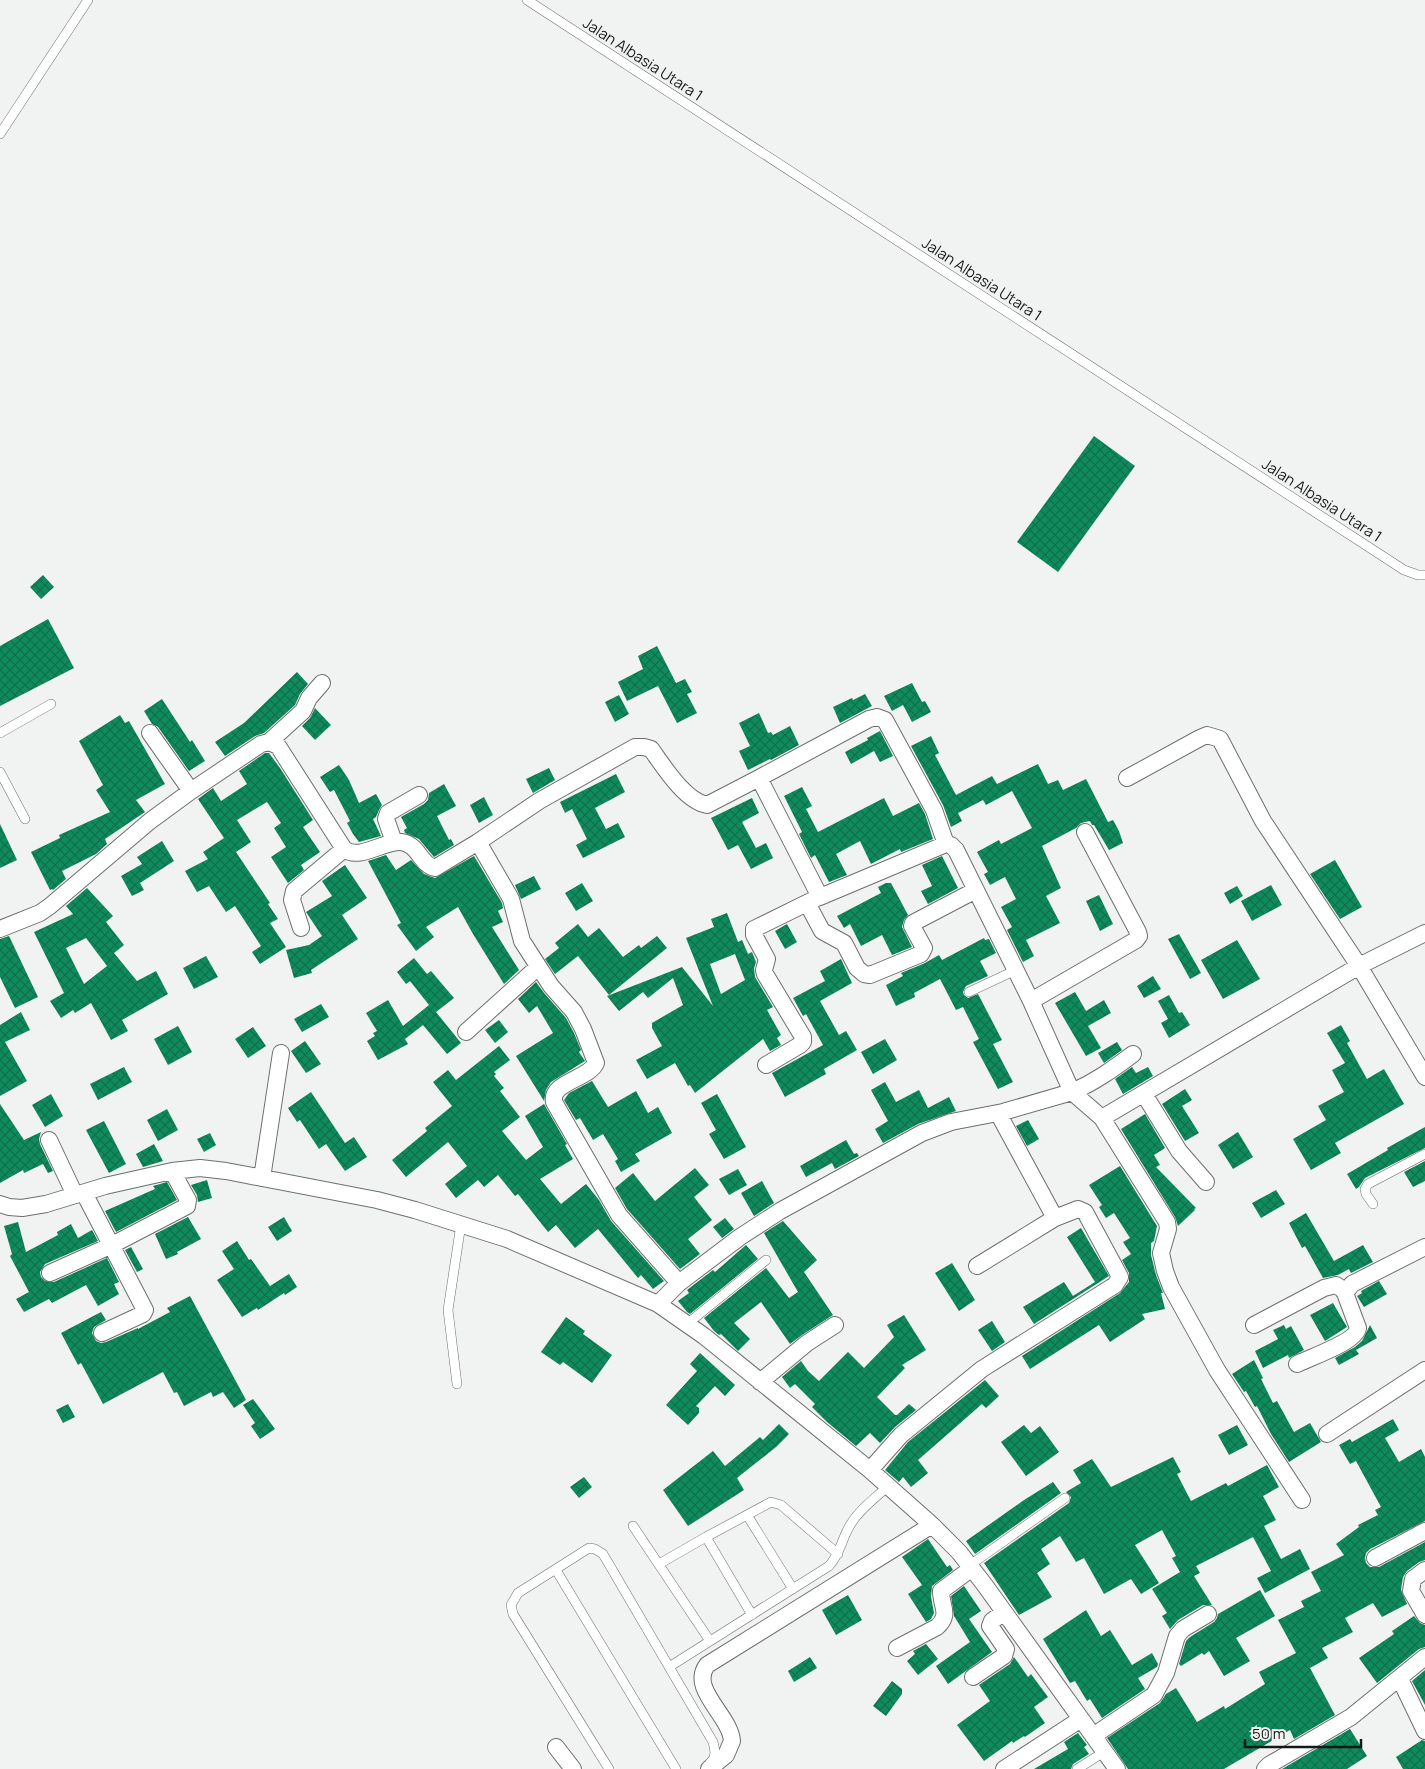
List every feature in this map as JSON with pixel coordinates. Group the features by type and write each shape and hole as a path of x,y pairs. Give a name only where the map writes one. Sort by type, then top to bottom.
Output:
{"street":[{"path":"0,929 40,913 150,821 261,744 269,742 303,711 309,698 322,683"},
{"path":"269,742 278,746 344,849 359,854 394,842 404,842 417,851 426,864 435,868 539,801 635,747 651,749 680,786 698,803 707,805 869,719 877,717 885,720 934,810 946,844"},
{"path":"150,733 191,791"},
{"path":"1128,778 1200,738 1207,736 1220,739 1264,821 1358,966 1425,1077"},
{"path":"759,778 813,900 822,931 844,943 857,968 864,974 870,975 921,954 924,948 912,926 913,923 976,890"},
{"path":"394,842 387,821 388,813 419,796"},
{"path":"1031,1001 1136,940 1139,936 1085,832"},
{"path":"478,842 511,899 522,941 551,986 574,1012 583,1029 596,1063 590,1070 556,1091 553,1098 554,1102 620,1215 679,1283"},
{"path":"766,1064 800,1045 804,1038 765,974 764,968 767,959 754,935 754,929 813,900 946,844 951,845 956,850 1016,970 1072,1092 1102,1118 1167,1222 1168,1229 1161,1253 1165,1272 1171,1287 1217,1370 1302,1500"},
{"path":"301,928 292,900 294,891 344,849"},
{"path":"1102,1118 1358,966 1425,933"},
{"path":"466,1032 538,968"},
{"path":"262,1178 281,1053"},
{"path":"658,1304 679,1283 740,1237 780,1211 922,1134 951,1122 998,1113 1072,1092 1110,1072 1132,1054"},
{"path":"1144,1094 1179,1151 1206,1182"},
{"path":"998,1113 1055,1218"},
{"path":"49,1140 79,1194 112,1245 145,1311 143,1314 102,1333"},
{"path":"0,1204 22,1208 46,1204 172,1171 200,1168 226,1170 377,1200 461,1224 507,1240 658,1304 704,1336 870,1470 932,1525 971,1567 1117,1769"},
{"path":"50,1273 112,1245 186,1206 188,1200 172,1171"},
{"path":"870,1470 901,1435 982,1369 1115,1285 1120,1277 1084,1212 1078,1209 1055,1218 977,1266"},
{"path":"1344,1293 1357,1280 1425,1247"},
{"path":"1254,1324 1324,1288 1336,1285 1342,1288 1358,1328 1356,1334 1348,1340 1297,1364"},
{"path":"760,1382 807,1344 835,1325"},
{"path":"1327,1434 1425,1370"},
{"path":"709,1769 726,1755 732,1741 728,1727 703,1686 701,1678 703,1670 707,1665 932,1525"},
{"path":"1375,1558 1425,1531"},
{"path":"897,1648 937,1627 942,1622 945,1610 941,1591 971,1567"},
{"path":"1425,1570 1413,1579 1411,1592 1425,1615"},
{"path":"973,1678 1004,1656 1006,1649 990,1626 992,1621 1004,1612"},
{"path":"1093,1736 1154,1695 1166,1673 1177,1636 1208,1614"},
{"path":"1265,1769 1351,1717 1425,1658"},
{"path":"1400,1679 1425,1731"},
{"path":"1004,1769 1081,1719"},
{"path":"556,1747 573,1769"}],"lane":[{"path":"0,134 88,0"},
{"name":"Jalan Albasia Utara 1","path":"527,0 1404,570 1418,575 1425,575"},
{"path":"0,733 51,704"},
{"path":"0,772 25,819"},
{"path":"969,992 1016,970"},
{"path":"1373,1204 1366,1194 1365,1189 1368,1184 1425,1154"},
{"path":"457,1384 448,1310 461,1224"},
{"path":"687,1324 766,1260"},
{"path":"669,1667 829,1566 838,1554 847,1530 857,1515 887,1487"},
{"path":"971,1567 1066,1498"},
{"path":"659,1564 768,1503 781,1505 838,1554"},
{"path":"747,1515 794,1589"},
{"path":"633,1526 710,1641"},
{"path":"706,1537 752,1615"},
{"path":"609,1769 518,1622 512,1609 512,1602 518,1593 589,1548 603,1554 713,1742 716,1752 715,1757 712,1762 702,1769"},
{"path":"556,1570 676,1769"},
{"path":"1077,1769 1104,1752"}],"building":[{"path":"1094,436 1135,466 1058,572 1017,542"},
{"path":"43,575 54,587 41,599 30,587"},
{"path":"48,619 74,668 0,706 0,646"},
{"path":"657,646 676,683 685,679 692,692 687,694 697,713 677,723 658,686 627,701 618,682 643,669 638,656"},
{"path":"297,672 308,684 300,694 295,705 264,733 255,736 225,756 215,742 244,723"},
{"path":"912,683 922,702 925,701 931,712 912,722 903,705 892,711 884,696"},
{"path":"865,694 872,706 840,723 833,707"},
{"path":"619,695 629,714 615,722 605,702"},
{"path":"162,699 205,761 189,771 158,727 152,724 144,711"},
{"path":"315,708 331,725 315,740 302,726 310,718"},
{"path":"759,713 768,733 771,732 773,735 790,726 799,745 748,770 739,751 750,746 739,723"},
{"path":"120,715 125,723 129,721 165,784 136,800 145,812 105,839 107,844 96,854 62,871 66,879 53,890 50,890 31,852 60,838 59,835 110,812 96,790 103,785 79,741"},
{"path":"880,731 893,756 880,762 874,751 851,764 845,752 868,740 867,738"},
{"path":"931,736 939,753 935,755 956,795 992,776 997,784 1038,764 1048,784 1058,780 1063,790 1086,779 1108,822 1113,820 1119,831 1123,843 1109,850 1090,821 1081,823 1076,828 1042,846 1061,888 1046,896 1060,923 1026,940 1034,956 1023,962 1007,930 1012,927 1001,907 1016,899 1005,877 990,885 984,874 988,872 977,852 999,840 1001,844 1032,828 1012,791 986,805 983,800 958,813 962,821 951,827 943,805 911,746"},
{"path":"265,753 269,753 280,768 313,820 303,827 320,852 301,865 304,870 288,883 271,857 286,847 274,828 281,823 267,802 237,820 251,842 236,852 270,903 268,904 278,919 270,923 286,947 260,964 252,952 261,946 235,906 226,912 209,886 197,892 185,871 208,859 203,852 224,838 198,799 213,788 221,801 247,784 239,771"},
{"path":"339,765 349,780 359,803 376,794 382,805 373,819 381,836 359,842 353,834 347,823 350,821 334,790 330,792 320,777"},
{"path":"549,768 555,780 533,793 526,779"},
{"path":"616,774 625,792 595,808 606,829 618,823 625,837 583,858 576,845 587,839 572,809 565,813 560,802"},
{"path":"444,784 456,806 437,816 449,840 451,839 454,845 434,857 419,839 405,833 404,830 407,828 401,817 424,804 428,800 429,793"},
{"path":"802,787 812,806 806,809 818,832 884,798 893,816 919,803 925,814 933,839 901,852 900,849 871,864 860,841 836,854 847,875 829,882 815,855 811,858 799,834 802,832 784,796"},
{"path":"484,797 493,815 479,823 470,805"},
{"path":"752,798 759,813 742,822 756,848 766,843 773,858 751,869 738,845 728,850 711,818"},
{"path":"0,824 17,860 0,868"},
{"path":"162,841 174,861 140,883 144,890 132,896 121,876 142,864 137,857"},
{"path":"386,855 396,870 411,860 424,874 435,878 474,856 502,903 503,908 498,911 503,922 492,927 519,970 504,984 458,907 426,927 434,937 416,951 397,925 401,923 368,861"},
{"path":"942,856 958,888 928,904 921,891 932,886 922,865"},
{"path":"1335,860 1362,907 1340,919 1310,874"},
{"path":"345,865 367,898 342,915 358,939 311,970 312,973 294,978 286,950 309,945 322,936 306,912 332,896 322,881"},
{"path":"534,876 541,889 521,899 515,885"},
{"path":"582,883 593,901 576,911 565,893"},
{"path":"891,883 908,915 902,927 912,947 892,955 882,935 861,946 850,924 844,928 837,916 881,893 878,887"},
{"path":"1271,885 1282,905 1252,921 1241,901"},
{"path":"1237,886 1243,896 1230,904 1224,893"},
{"path":"87,888 113,916 106,922 124,945 114,953 137,981 156,971 168,994 122,1020 128,1031 111,1040 91,1003 75,1013 73,1010 61,1018 50,1001 64,993 34,932 73,914 66,906","holes":["86,938 107,966 84,984 66,948"]},
{"path":"1099,895 1113,924 1100,931 1086,901"},
{"path":"727,913 738,942 742,940 748,954 752,952 756,962 754,968 755,977 773,1007 767,1010 781,1035 777,1038 781,1045 770,1051 763,1039 695,1093 690,1085 688,1086 675,1063 647,1079 636,1060 662,1046 652,1028 652,1023 683,1005 673,978 648,998 643,992 619,1011 607,996 682,967 713,1006 686,938 714,927 711,919","holes":["735,954 745,980 721,994 710,964"]},
{"path":"578,924 588,937 599,928 623,957 639,945 641,948 657,936 667,948 609,995 578,956 555,974 545,959 559,948 555,943"},
{"path":"787,924 797,942 785,949 775,931"},
{"path":"1179,934 1201,973 1190,979 1168,939"},
{"path":"9,936 38,997 15,1008 0,977 0,939"},
{"path":"984,938 985,940 989,939 996,953 980,961 988,976 966,986 963,992 968,998 978,994 1002,1040 993,1044 1013,1082 998,1089 973,1042 979,1039 963,1007 956,1010 940,979 914,993 915,997 896,1006 886,985 903,976 901,973 939,955 942,960"},
{"path":"1237,940 1260,979 1223,999 1201,960"},
{"path":"206,956 218,977 194,989 183,968"},
{"path":"414,958 427,974 431,971 454,998 436,1012 461,1043 447,1054 423,1025 405,1039 408,1044 378,1060 367,1041 375,1036 373,1033 377,1031 366,1013 388,1000 403,1026 429,1005 410,981 406,984 397,972"},
{"path":"841,959 852,983 820,1001 839,1035 846,1031 857,1050 824,1069 826,1074 785,1097 772,1073 823,1045 806,1014 803,1016 793,998 825,981 820,971"},
{"path":"1153,976 1161,989 1144,998 1137,986"},
{"path":"536,982 566,1018 581,1050 579,1052 585,1061 551,1082 546,1090 544,1101 516,1056 553,1033 537,1006 529,1013 518,999"},
{"path":"1075,992 1086,1011 1104,1000 1111,1013 1088,1026 1101,1048 1086,1056 1055,1003"},
{"path":"1169,995 1179,1013 1182,1012 1190,1025 1169,1038 1161,1023 1168,1019 1158,1001"},
{"path":"321,1004 329,1017 302,1032 294,1019"},
{"path":"21,1012 30,1030 5,1042 27,1081 0,1096 0,1025"},
{"path":"499,1020 508,1032 495,1043 485,1030"},
{"path":"1341,1025 1350,1041 1347,1043 1367,1079 1384,1069 1404,1104 1335,1143 1341,1153 1311,1170 1293,1139 1326,1120 1318,1106 1344,1092 1332,1070 1345,1063 1327,1033"},
{"path":"178,1026 192,1052 168,1065 154,1039"},
{"path":"253,1027 266,1046 248,1058 235,1039"},
{"path":"885,1039 897,1060 873,1074 861,1052"},
{"path":"305,1041 321,1064 306,1073 291,1051"},
{"path":"1117,1042 1122,1050 1104,1063 1098,1053"},
{"path":"499,1046 510,1060 494,1072 496,1074 494,1076 504,1088 500,1091 520,1117 502,1131 526,1160 543,1147 525,1116 544,1104 567,1144 565,1145 573,1159 540,1179 561,1204 586,1184 599,1200 611,1221 664,1281 653,1289 641,1275 638,1278 598,1229 575,1248 556,1225 548,1232 518,1194 515,1196 498,1175 484,1187 478,1180 456,1198 445,1184 467,1166 448,1142 406,1177 392,1160 427,1131 425,1128 452,1106 433,1082 448,1070 456,1080"},
{"path":"124,1067 132,1082 98,1100 90,1084"},
{"path":"1132,1067 1136,1073 1148,1067 1153,1076 1123,1094 1115,1079"},
{"path":"592,1081 608,1107 636,1091 648,1113 658,1107 672,1133 635,1154 640,1161 621,1172 615,1161 618,1159 603,1134 593,1140 580,1118 576,1120 564,1100 569,1093"},
{"path":"885,1082 896,1102 919,1090 928,1108 949,1097 956,1111 918,1124 883,1143 875,1129 888,1121 871,1090"},
{"path":"1185,1089 1192,1100 1182,1106 1199,1133 1185,1141 1162,1104"},
{"path":"311,1092 345,1143 354,1137 367,1157 345,1171 326,1144 319,1149 300,1120 297,1122 288,1108"},
{"path":"51,1094 63,1116 45,1127 32,1105"},
{"path":"717,1094 746,1147 724,1159 709,1134 716,1130 701,1103"},
{"path":"0,1104 24,1140 41,1132 40,1144 53,1171 48,1173 43,1164 24,1173 23,1170 0,1183"},
{"path":"167,1109 178,1130 158,1141 147,1120"},
{"path":"1145,1114 1165,1148 1154,1155 1160,1165 1156,1167 1196,1208 1178,1226 1175,1217 1121,1129"},
{"path":"1028,1120 1039,1139 1027,1146 1016,1126"},
{"path":"104,1121 126,1164 109,1173 86,1130"},
{"path":"1425,1127 1425,1148 1365,1178 1356,1189 1347,1174 1388,1150 1387,1148"},
{"path":"1238,1132 1253,1157 1233,1169 1218,1145"},
{"path":"210,1133 216,1145 204,1152 197,1139"},
{"path":"846,1140 854,1154 857,1153 859,1156 835,1169 832,1163 806,1177 800,1166"},
{"path":"154,1144 163,1161 143,1167 136,1154"},
{"path":"1425,1161 1425,1181 1413,1187 1404,1172"},
{"path":"1120,1166 1157,1226 1154,1241 1151,1243 1151,1255 1163,1293 1161,1293 1165,1309 1142,1314 1145,1319 1110,1342 1099,1325 1030,1369 1022,1356 1120,1293 1129,1282 1129,1273 1122,1260 1131,1254 1123,1242 1130,1238 1114,1213 1106,1218 1099,1207 1102,1205 1089,1185"},
{"path":"695,1168 709,1185 694,1197 712,1220 688,1239 700,1254 680,1269 627,1209 615,1188 633,1173 655,1201"},
{"path":"738,1169 747,1185 729,1195 719,1179"},
{"path":"207,1180 212,1198 198,1202 197,1195 191,1185"},
{"path":"762,1181 774,1203 754,1216 741,1193"},
{"path":"167,1182 177,1200 116,1232 105,1211 155,1189 153,1186"},
{"path":"1276,1190 1285,1204 1261,1218 1252,1203"},
{"path":"1306,1213 1334,1261 1363,1245 1373,1262 1351,1273 1349,1269 1338,1275 1323,1278 1305,1246 1302,1248 1289,1223"},
{"path":"188,1217 201,1239 177,1252 178,1254 166,1259 155,1234"},
{"path":"284,1217 292,1231 277,1241 268,1227"},
{"path":"725,1218 734,1229 722,1238 713,1227"},
{"path":"783,1221 817,1260 804,1272 833,1315 790,1344 761,1302 734,1323 750,1339 738,1351 721,1334 719,1335 714,1331 704,1318 766,1268 789,1298 798,1292 764,1233"},
{"path":"18,1222 26,1252 58,1235 57,1232 71,1224 78,1238 92,1230 98,1241 45,1264 40,1272 41,1277 45,1281 54,1282 107,1258 119,1282 114,1284 119,1294 98,1306 86,1285 52,1303 49,1299 24,1312 16,1299 29,1292 10,1256 12,1254 4,1226"},
{"path":"1081,1228 1109,1276 1034,1324 1023,1307 1064,1282 1073,1296 1095,1282 1067,1237"},
{"path":"237,1241 249,1260 251,1259 270,1286 289,1274 297,1287 258,1310 257,1308 242,1317 217,1280 234,1269 222,1251"},
{"path":"746,1245 758,1259 690,1314 687,1312 678,1301 689,1293 687,1290 713,1270 715,1272"},
{"path":"131,1247 143,1269 137,1272 125,1250"},
{"path":"952,1263 975,1300 959,1311 935,1273"},
{"path":"1379,1281 1387,1294 1364,1307 1357,1296 1362,1293 1361,1291"},
{"path":"190,1296 246,1400 234,1408 223,1392 213,1397 211,1392 184,1406 177,1392 174,1393 163,1372 103,1404 81,1363 78,1365 61,1333 101,1312 106,1320 94,1327 92,1333 96,1341 106,1342 138,1329 170,1312 167,1308"},
{"path":"1333,1303 1347,1327 1325,1341 1310,1315"},
{"path":"904,1315 926,1350 902,1365 905,1368 877,1397 895,1415 909,1404 916,1410 895,1427 880,1443 870,1433 856,1446 812,1407 815,1404 795,1384 790,1388 782,1377 801,1361 819,1381 848,1352 864,1368 894,1337 887,1325"},
{"path":"566,1317 585,1331 583,1334 612,1355 592,1383 563,1362 560,1365 541,1352"},
{"path":"992,1321 1005,1342 992,1351 978,1330"},
{"path":"1284,1325 1286,1329 1291,1326 1304,1350 1289,1358 1288,1355 1263,1368 1255,1351 1278,1339 1273,1330"},
{"path":"1370,1325 1377,1338 1356,1350 1359,1354 1339,1365 1335,1358 1362,1341"},
{"path":"700,1353 735,1385 725,1396 715,1386 696,1406 699,1408 699,1413 688,1425 666,1405 697,1371 690,1364"},
{"path":"1254,1360 1273,1403 1277,1401 1294,1432 1310,1423 1321,1442 1289,1462 1271,1434 1257,1406 1255,1407 1246,1391 1244,1392 1232,1374"},
{"path":"985,1380 999,1396 986,1408 982,1404 918,1460 928,1473 911,1487 903,1477 899,1482 885,1470 908,1442"},
{"path":"253,1399 275,1429 260,1439 251,1426 255,1423 243,1405"},
{"path":"68,1404 75,1417 63,1423 56,1410"},
{"path":"1393,1419 1399,1430 1385,1438 1399,1462 1421,1449 1425,1457 1425,1521 1370,1549 1366,1553 1366,1563 1370,1567 1379,1567 1425,1542 1425,1560 1407,1571 1403,1577 1401,1590 1407,1604 1382,1617 1373,1603 1345,1618 1353,1632 1322,1648 1328,1658 1310,1668 1335,1715 1294,1739 1290,1730 1224,1769 1128,1769 1107,1738 1160,1703 1166,1694 1176,1688 1197,1722 1224,1706 1225,1709 1265,1684 1259,1672 1296,1653 1278,1620 1304,1607 1301,1601 1321,1591 1311,1572 1344,1555 1336,1544 1359,1527 1358,1525 1378,1515 1375,1510 1381,1507 1356,1461 1350,1464 1339,1445 1350,1439 1352,1442"},
{"path":"779,1424 789,1434 776,1447 737,1478 744,1490 688,1526 663,1490 713,1451 725,1466 760,1437 763,1440"},
{"path":"1024,1425 1031,1433 1040,1426 1059,1452 1026,1476 1001,1442"},
{"path":"1237,1425 1248,1445 1229,1455 1218,1435"},
{"path":"1173,1457 1181,1472 1177,1474 1191,1501 1226,1483 1228,1486 1267,1465 1279,1487 1263,1496 1276,1520 1264,1526 1281,1559 1300,1549 1310,1569 1265,1593 1257,1578 1271,1571 1253,1537 1196,1566 1200,1573 1194,1576 1212,1605 1203,1605 1178,1620 1170,1629 1162,1616 1167,1613 1152,1589 1180,1572 1172,1558 1176,1556 1162,1530 1135,1545 1159,1583 1141,1594 1131,1579 1104,1594 1084,1558 1076,1562 1060,1536 1041,1549 1050,1564 1037,1573 1052,1597 1019,1615 984,1563 1069,1503 1071,1497 1066,1492 1081,1483 1073,1470 1092,1459 1111,1487"},
{"path":"584,1477 592,1487 579,1498 570,1487"},
{"path":"1053,1482 1061,1493 975,1554 966,1541"},
{"path":"928,1539 947,1567 950,1565 953,1570 932,1586 931,1597 934,1613 931,1619 926,1622 908,1594 922,1585 902,1557"},
{"path":"964,1586 981,1611 969,1619 992,1652 948,1684 936,1666 970,1642 954,1616 951,1596"},
{"path":"1260,1590 1275,1616 1236,1638 1250,1661 1224,1676 1209,1651 1204,1655 1202,1653 1181,1666 1179,1664 1186,1641 1190,1637 1214,1622 1218,1614"},
{"path":"848,1595 862,1620 836,1635 822,1610"},
{"path":"1086,1610 1101,1636 1110,1630 1132,1665 1152,1653 1158,1664 1157,1667 1138,1678 1145,1689 1102,1718 1090,1699 1087,1701 1075,1681 1070,1683 1043,1639"},
{"path":"1414,1616 1420,1623 1425,1625 1425,1647 1419,1649 1377,1683 1359,1658 1394,1634 1392,1631"},
{"path":"926,1644 938,1659 918,1675 907,1661 915,1654 913,1651"},
{"path":"810,1657 817,1668 794,1682 788,1671"},
{"path":"1014,1657 1028,1677 1031,1674 1048,1697 1034,1707 1045,1723 1025,1737 1013,1743 1012,1741 984,1761 957,1725 990,1701 979,1685 1010,1664"},
{"path":"1425,1670 1425,1705 1412,1681"},
{"path":"892,1681 902,1689 902,1694 886,1716 873,1706"},
{"path":"1350,1729 1367,1756 1347,1769 1282,1769"},
{"path":"1078,1733 1087,1745 1084,1747 1089,1754 1073,1764 1071,1769 1034,1769 1068,1749 1064,1742"},
{"path":"1422,1740 1425,1741 1425,1769 1403,1769 1396,1757"}]}
